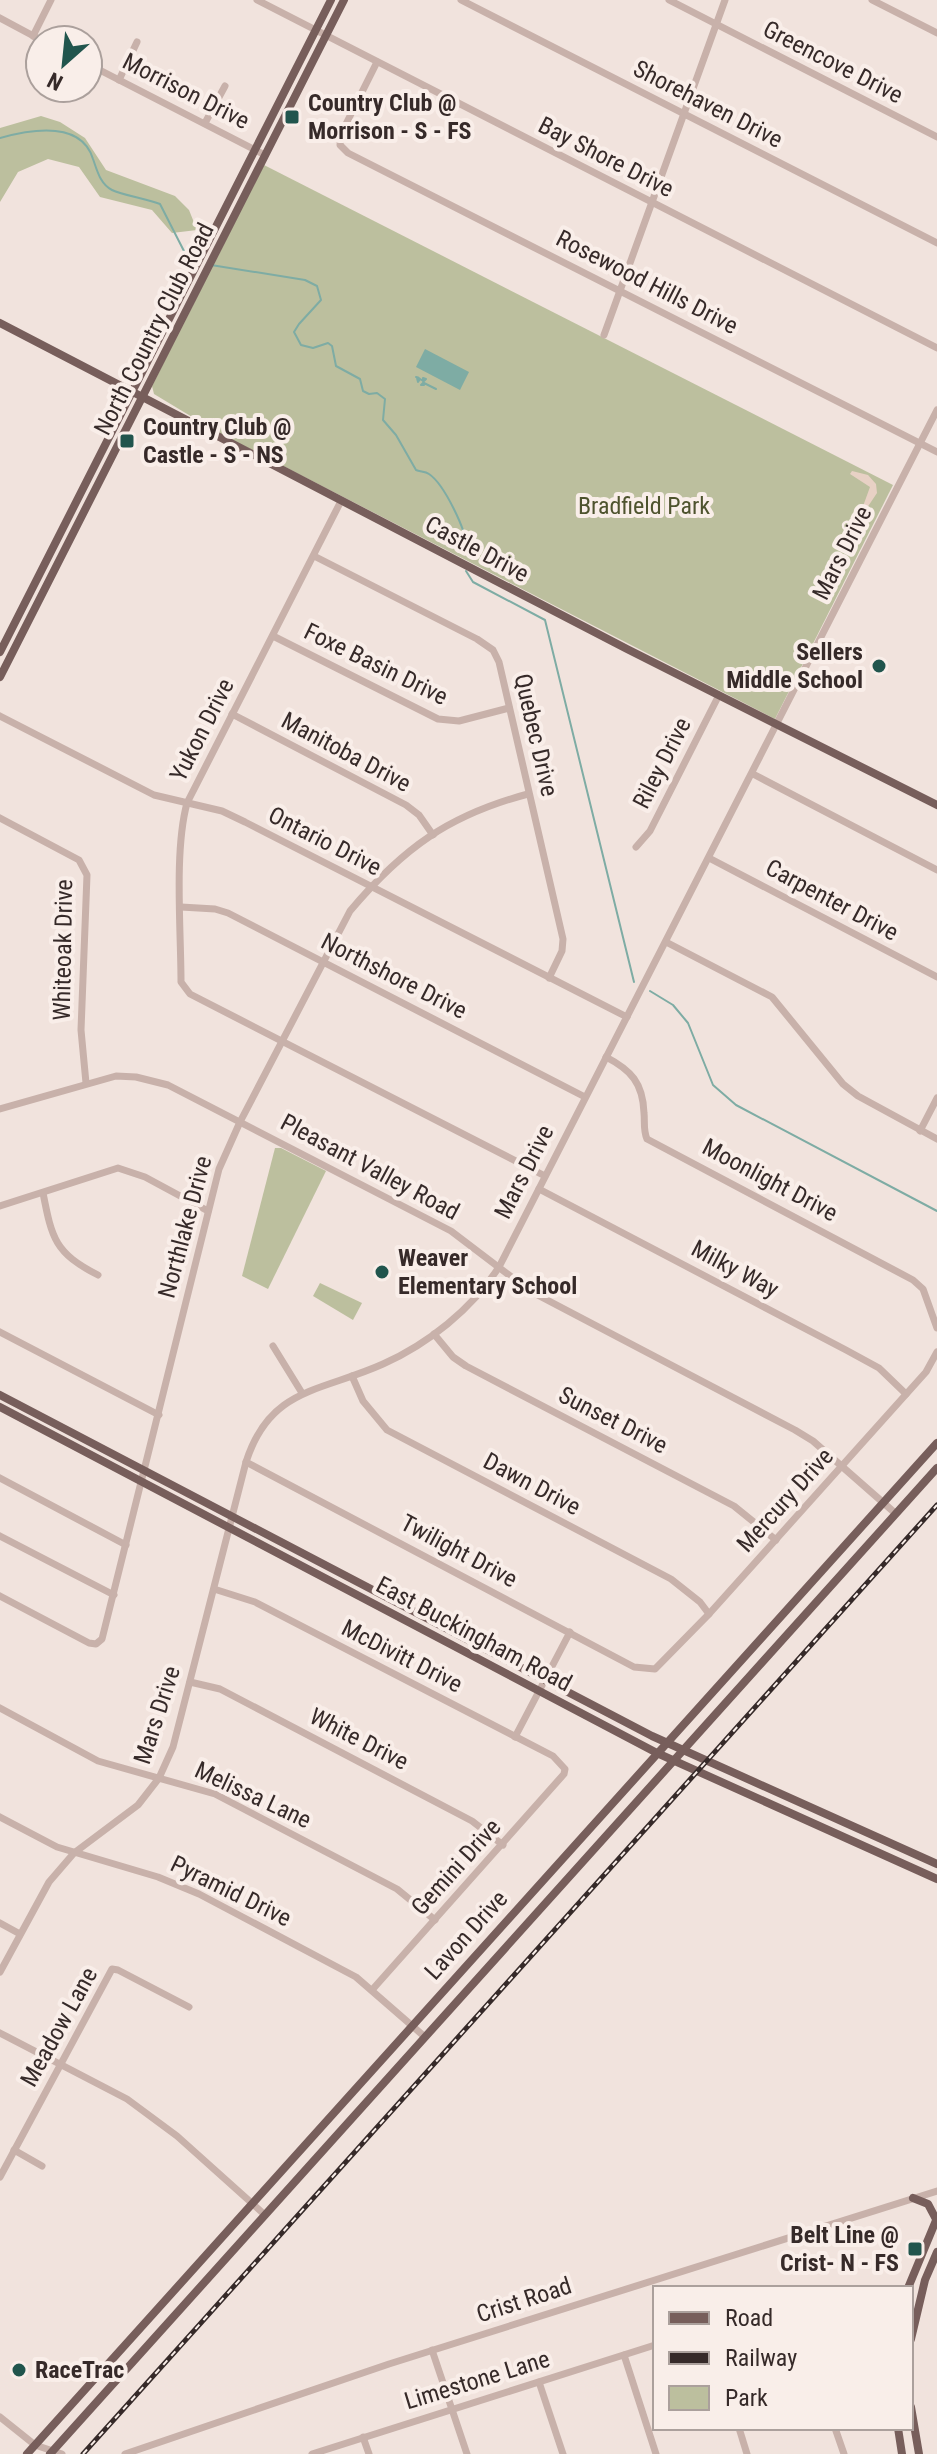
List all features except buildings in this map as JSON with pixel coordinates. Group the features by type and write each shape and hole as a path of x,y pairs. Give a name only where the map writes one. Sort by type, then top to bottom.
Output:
{"main road":[{"name":"North Country Club Road","path":"0,652 331,0"},
{"name":"North Country Club Road","path":"0,677 344,0"},
{"path":"224,210 235,215"},
{"name":"Castle Drive","path":"0,323 937,805"},
{"path":"56,541 66,546"},
{"name":"East Buckingham Road","path":"0,1395 666,1743 937,1864"},
{"name":"East Buckingham Road","path":"0,1407 657,1753 937,1879"},
{"name":"Lavon Drive","path":"27,2454 937,1443"},
{"name":"Lavon Drive","path":"51,2453 937,1468"},
{"path":"903,1864 909,1851"},
{"path":"328,2119 341,2131"},
{"path":"909,2286 937,2218 928,2204 913,2198"},
{"path":"913,2330 921,2294 937,2252"},
{"path":"913,2419 919,2454"},
{"path":"898,2430 902,2454"}],"street":[{"path":"42,24 51,0"},
{"name":"Bay Shore Drive","path":"257,0 937,348"},
{"name":"Shorehaven Drive","path":"461,0 937,243"},
{"name":"Greencove Drive","path":"669,0 937,137"},
{"path":"604,335 725,0"},
{"path":"872,0 937,33"},
{"path":"0,18 24,31"},
{"path":"119,80 137,42"},
{"name":"Rosewood Hills Drive","path":"377,62 341,134 340,145 359,158 937,452"},
{"name":"Morrison Drive","path":"104,72 265,155"},
{"path":"205,123 225,86"},
{"name":"Mars Drive","path":"0,1972 49,1882 74,1853 138,1805 159,1778 173,1747 246,1462 251,1446 269,1418 280,1405 302,1393 385,1363 434,1334 465,1307 499,1267 937,410"},
{"name":"Yukon Drive","path":"281,1042 190,994 181,982 183,819 187,803 341,501"},
{"name":"Quebec Drive","path":"314,556 493,650 499,662 563,939 562,951 549,978"},
{"name":"Foxe Basin Drive","path":"273,636 438,719 459,721 509,708"},
{"name":"Riley Drive","path":"636,847 650,831 719,695"},
{"name":"Manitoba Drive","path":"232,714 406,805 419,815 433,835"},
{"name":"Ontario Drive","path":"0,716 154,795 222,811 245,822 627,1017"},
{"path":"753,774 937,870"},
{"name":"Northlake Drive","path":"0,1596 89,1643 96,1644 102,1639 208,1211 224,1154 240,1122 350,911 371,886 406,854 452,821 491,804 528,794"},
{"name":"Whiteoak Drive","path":"0,818 79,860 87,875 81,1030 86,1083"},
{"name":"Carpenter Drive","path":"709,858 937,977"},
{"name":"Northshore Drive","path":"181,907 228,913 585,1097"},
{"path":"666,942 772,997 843,1084 858,1096 937,1139"},
{"path":"281,1042 545,1176"},
{"name":"Moonlight Drive","path":"606,1057 624,1066 642,1090 647,1139 913,1280 923,1289 937,1328"},
{"name":"Pleasant Valley Road","path":"0,1109 116,1076 136,1077 168,1085 451,1231 549,1301 795,1430 895,1513"},
{"path":"920,1131 937,1098"},
{"path":"0,1206 118,1168 145,1177 208,1211"},
{"name":"Milky Way","path":"539,1189 859,1356 889,1376 906,1394"},
{"path":"43,1193 51,1225 64,1254 98,1275"},
{"path":"0,1332 159,1415"},
{"name":"Sunset Drive","path":"434,1334 453,1357 466,1366 734,1506 776,1540"},
{"path":"273,1346 302,1393"},
{"name":"Mercury Drive","path":"655,1669 709,1614 926,1372 937,1352"},
{"name":"Dawn Drive","path":"352,1376 363,1401 387,1430 671,1579 700,1602 709,1614"},
{"name":"Twilight Drive","path":"246,1462 634,1667 655,1669"},
{"path":"0,1478 126,1545"},
{"path":"0,1536 114,1595"},
{"name":"McDivitt Drive","path":"214,1589 255,1602 553,1756 565,1769"},
{"path":"515,1737 570,1632"},
{"name":"White Drive","path":"190,1682 220,1689 467,1818 503,1845"},
{"name":"Melissa Lane","path":"0,1708 98,1761 215,1794 397,1889 435,1920"},
{"name":"Gemini Drive","path":"372,1990 503,1845 565,1769"},
{"name":"Pyramid Drive","path":"0,1817 57,1847 158,1877 199,1894 356,1977 425,2037"},
{"path":"0,1923 20,1934"},
{"name":"Meadow Lane","path":"0,2177 112,1969 189,2007"},
{"path":"0,2033 127,2099 177,2136 265,2215"},
{"path":"14,2150 42,2166"},
{"name":"Crist Road","path":"125,2454 250,2409 432,2350 937,2191"},
{"name":"Limestone Lane","path":"312,2454 653,2346"},
{"path":"432,2350 467,2454"},
{"path":"624,2355 656,2454"},
{"path":"539,2382 563,2454"},
{"path":"0,2417 35,2445 51,2453 62,2454"},
{"path":"740,2430 747,2454"},
{"path":"836,2430 844,2454"},
{"path":"363,2437 369,2454"}],"green space":[{"path":"41,116 60,122 85,138 106,170 175,196 189,210 197,230 172,233 152,210 100,197 79,167 48,159 18,172 0,202 0,128"},
{"name":"Bradfield Park","path":"264,165 893,485 775,719 217,432 154,394 152,386"},
{"path":"275,1148 281,1148 326,1171 268,1289 242,1276"},
{"path":"320,1283 362,1303 353,1320 313,1296"}],"shaded area":[{"path":"852,471 868,475 876,484 877,493 865,511 862,509 870,487 850,474"}],"water":[{"path":"425,349 469,372 460,390 416,367"}],"waterway":[{"path":"0,138 39,131 66,133 77,138 87,147 108,187 160,204 186,255 194,258"},
{"path":"211,265 305,280 317,286 321,300 294,332 301,345 313,348 328,343 332,346 336,366 360,379 363,391 377,393 385,399 383,420 396,435 416,470 426,472 435,479 448,497 459,520 467,549"},
{"path":"416,377 419,378 420,379 418,382 417,378 419,378 420,379 422,381 423,381 424,381 426,379 423,378 423,380 423,381 423,383 424,385 421,385 423,383 424,383 436,389"},
{"path":"466,571 473,582 545,620 634,982"},
{"path":"650,991 673,1005 688,1023 713,1085 736,1105 937,1211"}],"railway":[{"path":"83,2454 937,1505"}],"place":[{"name":"Country Club @ Morrison - S - FS","path":"292,117"},
{"name":"Country Club @ Castle - S - NS","path":"127,441"},
{"name":"Sellers Middle School","path":"879,666"},
{"name":"Weaver Elementary School","path":"382,1272"},
{"name":"Belt Line @ Crist- N - FS","path":"915,2249"},
{"name":"RaceTrac","path":"19,2370"}]}
